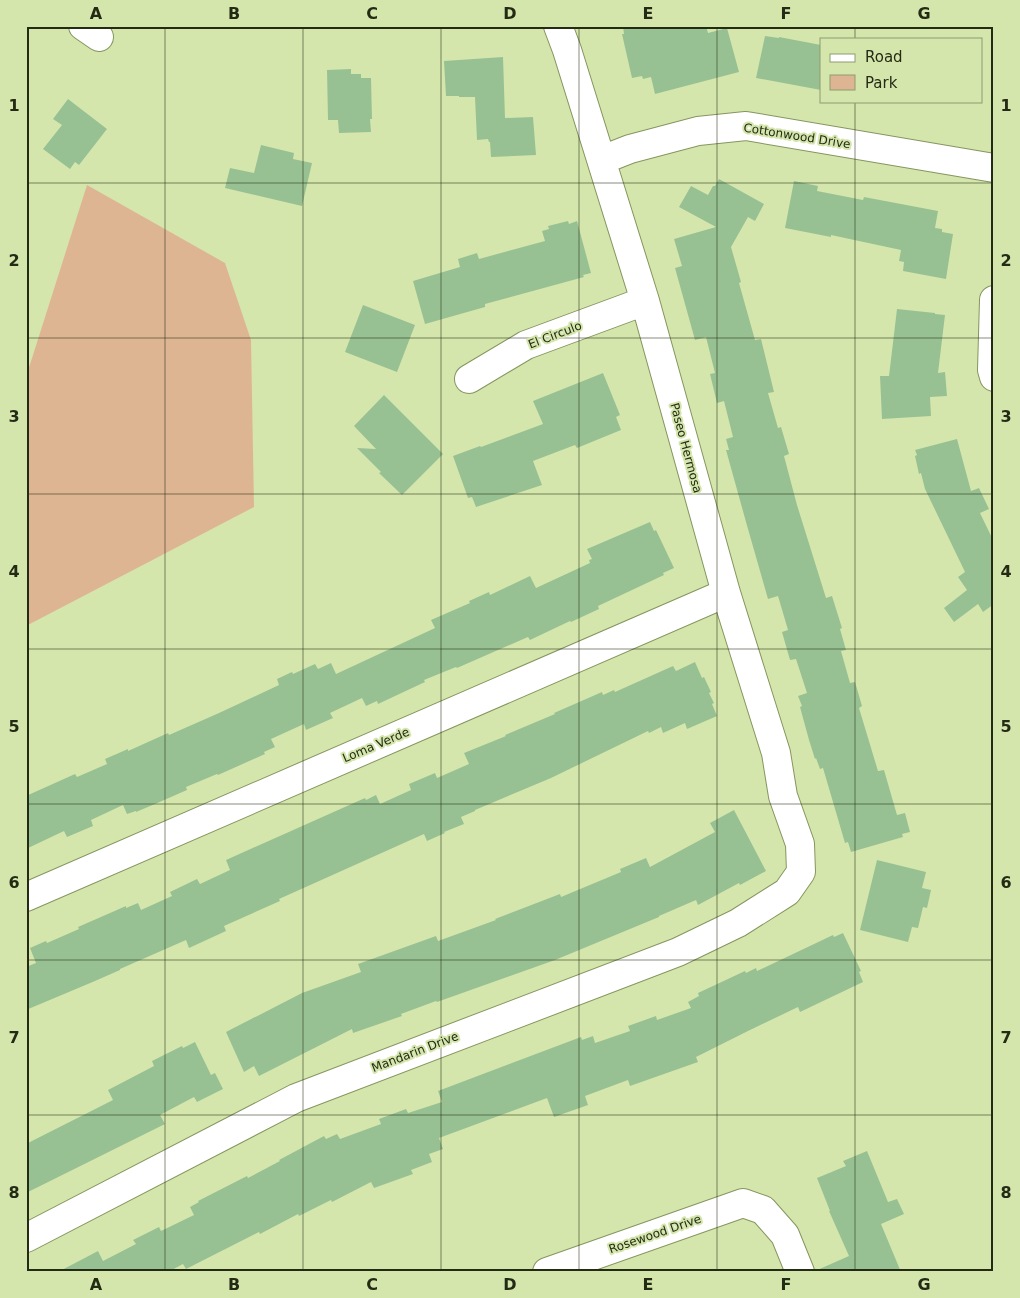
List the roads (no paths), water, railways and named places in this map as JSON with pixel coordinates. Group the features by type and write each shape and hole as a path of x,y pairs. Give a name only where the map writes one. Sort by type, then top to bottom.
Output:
{"street":[{"name":"Paseo Hermosa","path":"558,26 602,160 645,301 726,593 776,753 783,796 800,844 801,872"},
{"name":"Cottonwood Drive","path":"602,160 630,149 698,131 746,126 994,168"},
{"path":"994,300 992,370 994,377"},
{"name":"El Circulo","path":"469,379 526,345 645,301"},
{"name":"Loma Verde","path":"26,897 726,593"},
{"name":"Mandarin Drive","path":"26,1238 296,1098 678,952 738,923 787,892 801,872"},
{"name":"Rosewood Drive","path":"547,1272 743,1202 763,1210 785,1235 800,1272"}]}
